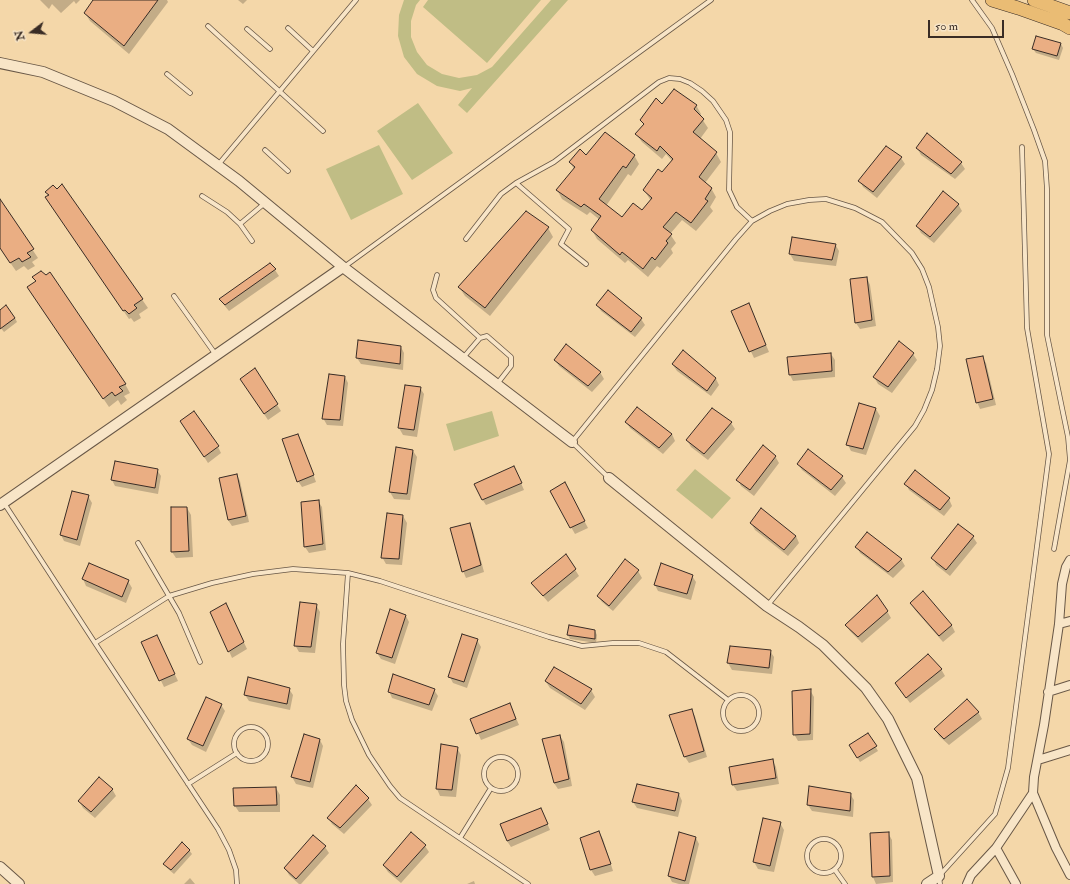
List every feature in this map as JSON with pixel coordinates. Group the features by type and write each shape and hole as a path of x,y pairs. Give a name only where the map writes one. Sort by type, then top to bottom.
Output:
{"main road":[{"path":"992,0 1063,24 1070,28"},
{"path":"1034,0 1070,13"}],"street":[{"path":"0,63 43,72 114,101 168,129 239,181 343,268 572,442"},
{"path":"2,504 343,268"},
{"path":"609,478 767,606 811,636 844,665 866,688 888,719 917,778 939,880 927,884"},
{"path":"1070,560 1066,567 1062,584 1059,624 1038,760 1034,776 1033,793 1056,848 1070,875"},
{"path":"1059,624 1070,621"},
{"path":"1048,692 1070,685"},
{"path":"1038,760 1070,750"},
{"path":"967,884 971,875 996,848 1033,793"},
{"path":"996,848 1016,884"},
{"path":"0,867 19,884"}],"lane":[{"path":"217,165 356,0"},
{"path":"343,268 711,0"},
{"path":"972,0 992,28 1015,81 1044,161 1047,189 1047,335 1068,438 1070,460 1054,549"},
{"path":"208,26 323,131"},
{"path":"288,28 313,51"},
{"path":"247,29 270,49"},
{"path":"167,74 190,94"},
{"path":"466,239 501,194 516,183 554,162 659,82 669,78 680,79 690,83 702,91 713,101 726,120 730,132 728,190 737,207 752,221"},
{"path":"939,880 995,814 1008,768 1049,454 1027,328 1022,147"},
{"path":"265,150 288,171"},
{"path":"516,183 569,229 561,244 586,264"},
{"path":"202,196 227,212 240,224 252,241"},
{"path":"609,478 572,442 752,221 787,204 826,199 855,208 882,222 912,253 922,268 929,287 938,327 940,346 932,390 924,410 915,426 767,606"},
{"path":"240,224 265,202"},
{"path":"437,275 433,290 436,298 480,338"},
{"path":"174,296 216,356"},
{"path":"462,359 480,338 487,336 511,357 511,366 496,385"},
{"path":"2,504 218,830 229,850 236,870 237,884"},
{"path":"138,543 179,613 200,662"},
{"path":"95,644 169,596 212,583 253,574 294,569 348,574 380,581 549,637 582,646 613,643 639,644 666,652 728,700"},
{"path":"348,574 342,666 346,701 352,720 369,755 400,798 528,884"},
{"path":"741,695 754,701 758,707 759,715 757,722 751,728 739,731 732,729 723,717 724,709 728,700 734,696 741,695"},
{"path":"251,726 258,728 265,733 269,741 268,749 266,754 260,759 248,761 242,759 237,754 234,745 238,732 251,726"},
{"path":"188,784 237,754"},
{"path":"502,756 509,758 518,768 519,776 516,783 512,788 503,792 491,788 485,781 485,767 489,761 495,757 502,756"},
{"path":"460,838 491,788"},
{"path":"824,839 830,840 840,849 841,857 835,870 827,874 818,873 809,865 807,860 807,852 810,846 816,841 824,839"},
{"path":"835,870 844,884"},
{"path":"519,884 522,879"}],"shaded area":[{"path":"404,0 420,0 416,5 411,21 411,37 417,52 427,65 442,74 459,78 477,75 492,67 551,0 568,0 467,113 458,105 472,88 460,91 437,86 417,74 404,57 398,36 399,15"},
{"path":"428,0 541,0 487,63 423,7"},
{"path":"418,103 453,153 412,180 377,131"},
{"path":"379,145 403,194 351,220 326,169"},
{"path":"492,411 499,436 454,451 446,424"},
{"path":"695,469 731,498 712,519 676,490"}],"building":[{"path":"93,0 158,0 124,46 84,13"},
{"path":"1036,36 1061,43 1057,56 1032,49"},
{"path":"674,89 697,105 694,109 704,119 693,132 717,152 699,177 712,188 705,199 708,201 691,223 676,212 663,227 672,234 666,241 668,243 655,260 652,257 643,269 622,252 620,255 591,230 601,216 584,204 581,207 556,190 575,167 569,162 580,149 586,155 605,132 635,155 626,168 623,166 599,199 622,217 633,203 642,210 652,198 643,190 658,169 662,172 673,159 660,146 657,151 635,134 644,124 640,120 656,98 662,104"},
{"path":"927,133 962,162 951,174 916,148"},
{"path":"886,146 902,157 873,192 858,181"},
{"path":"62,184 143,299 134,305 137,308 129,314 125,310 123,311 45,197 49,195 45,192 53,185 57,189"},
{"path":"943,191 959,204 930,237 916,226"},
{"path":"0,199 34,249 27,253 31,257 22,262 19,258 10,263 0,248"},
{"path":"526,211 549,227 485,308 458,287"},
{"path":"792,237 836,244 832,260 789,254"},
{"path":"270,263 276,269 225,305 219,299"},
{"path":"41,271 46,275 50,272 126,384 119,387 123,391 115,396 112,392 103,399 27,287 36,281 32,277"},
{"path":"867,277 872,320 855,323 850,279"},
{"path":"608,290 642,318 631,332 596,305"},
{"path":"749,303 766,345 749,352 731,311"},
{"path":"6,305 15,318 0,329 0,310"},
{"path":"358,340 401,346 400,364 356,358"},
{"path":"899,341 914,353 888,387 873,377"},
{"path":"566,344 601,372 588,386 554,360"},
{"path":"683,350 716,378 707,391 672,364"},
{"path":"831,353 832,371 789,375 787,357"},
{"path":"983,356 993,399 976,403 966,359"},
{"path":"255,368 278,404 264,414 240,379"},
{"path":"329,374 345,376 340,420 322,419"},
{"path":"405,385 421,387 414,430 398,428"},
{"path":"859,403 876,408 863,449 846,445"},
{"path":"637,407 672,434 659,448 625,422"},
{"path":"712,408 732,422 704,454 686,440"},
{"path":"194,411 219,446 204,457 180,421"},
{"path":"298,434 314,475 297,482 282,439"},
{"path":"763,445 776,456 750,490 736,480"},
{"path":"396,447 413,450 407,494 389,492"},
{"path":"808,449 843,476 831,490 797,464"},
{"path":"115,461 158,469 155,488 111,480"},
{"path":"514,466 522,483 482,500 474,484"},
{"path":"915,470 950,498 940,510 904,484"},
{"path":"237,474 246,516 228,520 219,478"},
{"path":"565,482 585,521 570,528 550,491"},
{"path":"72,491 89,495 77,540 60,535"},
{"path":"319,500 323,544 304,547 301,502"},
{"path":"171,507 187,507 189,551 171,552"},
{"path":"761,508 796,536 784,550 750,523"},
{"path":"387,513 403,515 399,559 381,558"},
{"path":"470,523 481,565 462,572 450,528"},
{"path":"958,524 974,536 946,570 931,558"},
{"path":"867,532 902,559 888,572 855,547"},
{"path":"566,554 576,569 543,596 531,583"},
{"path":"625,559 639,570 609,606 597,596"},
{"path":"89,563 129,580 122,597 82,579"},
{"path":"661,563 693,575 687,594 654,585"},
{"path":"923,591 952,625 939,636 910,603"},
{"path":"877,595 888,611 858,637 845,625"},
{"path":"300,602 317,604 311,647 294,646"},
{"path":"226,603 244,642 228,652 210,612"},
{"path":"390,609 406,615 392,658 376,653"},
{"path":"569,625 595,630 595,639 567,635"},
{"path":"462,634 478,639 464,682 448,677"},
{"path":"157,635 175,674 159,681 141,642"},
{"path":"730,646 771,650 769,668 727,663"},
{"path":"928,654 942,669 906,698 895,683"},
{"path":"554,667 592,689 581,704 545,681"},
{"path":"393,674 435,689 429,705 388,692"},
{"path":"248,677 290,688 287,704 244,695"},
{"path":"811,689 810,734 793,735 792,691"},
{"path":"206,697 222,704 203,746 187,739"},
{"path":"967,699 979,712 944,739 934,729"},
{"path":"510,703 516,719 476,734 470,719"},
{"path":"692,709 704,751 684,757 669,715"},
{"path":"868,733 877,746 857,758 849,745"},
{"path":"304,734 320,739 310,782 291,777"},
{"path":"560,735 569,779 554,783 542,739"},
{"path":"441,744 458,747 452,790 436,789"},
{"path":"773,759 776,778 732,785 729,767"},
{"path":"99,777 113,789 91,812 78,801"},
{"path":"637,784 679,793 675,811 632,802"},
{"path":"356,785 369,798 340,828 327,818"},
{"path":"809,786 851,793 850,811 807,805"},
{"path":"276,787 277,805 234,806 233,788"},
{"path":"541,808 548,824 507,841 500,824"},
{"path":"763,818 781,822 770,866 753,862"},
{"path":"599,831 611,864 590,870 580,838"},
{"path":"411,832 426,845 397,877 383,865"},
{"path":"679,832 696,837 685,881 668,876"},
{"path":"889,832 890,876 872,877 870,833"},
{"path":"313,835 326,846 296,879 284,868"},
{"path":"182,842 190,850 171,870 163,864"}]}
